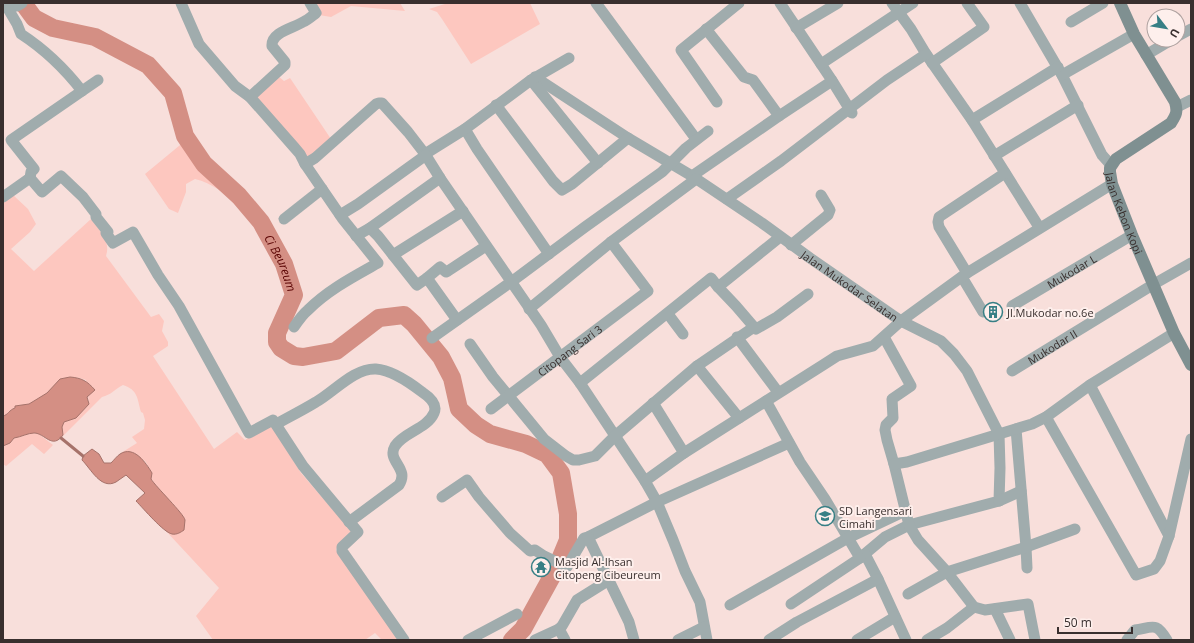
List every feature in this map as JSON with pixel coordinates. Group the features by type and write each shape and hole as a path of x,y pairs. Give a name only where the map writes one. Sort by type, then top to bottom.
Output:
{"main road":[{"path":"1124,5 1134,34 1177,107"},
{"name":"Jalan Kebon Kopi","path":"1177,107 1177,115 1171,123 1116,159 1111,165 1110,172 1112,184 1132,235 1174,333 1191,365"}],"street":[{"path":"181,3 199,44 235,86 250,97 300,154 305,164 340,215 378,263 345,281 322,297 307,310 294,327"},
{"path":"250,97 285,66 286,62 272,46 273,41 278,35 303,22 316,13 310,3"},
{"path":"596,3 696,139"},
{"path":"717,102 681,50 739,3"},
{"path":"780,3 821,64 850,111"},
{"path":"796,28 838,3"},
{"path":"892,3 972,120 1039,227"},
{"path":"821,64 912,3"},
{"path":"727,199 850,111 887,80 929,59 984,27 967,3"},
{"path":"1020,3 1060,71 1102,155 1111,165"},
{"path":"1070,22 1103,3"},
{"path":"12,6 21,34 43,50 60,66 82,91"},
{"path":"706,29 744,78 753,80 779,116"},
{"path":"972,120 1060,71 1134,34"},
{"path":"1146,55 1158,48"},
{"path":"340,215 358,204 425,154 465,129 533,79 569,58"},
{"path":"533,79 598,164"},
{"name":"Jalan Mukodar Selatan","path":"533,79 727,199 901,321 941,341 954,354 967,371 999,434 999,501"},
{"path":"98,80 10,140 34,169 30,172 30,178 42,192 61,176 83,197 108,232 106,233 113,243 133,232 158,275 179,306 249,433 273,420 303,466 358,532 342,547 342,551 404,640"},
{"path":"528,309 694,178 779,116 832,82"},
{"path":"1177,107 1191,100"},
{"path":"305,164 315,158 380,103 382,103 408,132 425,154 528,309 541,326 560,357 580,383 645,481 656,502 685,571 700,602 707,640"},
{"path":"496,105 561,190 572,184 598,164 628,138"},
{"path":"994,156 1078,105"},
{"path":"465,129 549,254"},
{"path":"432,338 662,172 672,164 696,139 708,131"},
{"path":"983,312 939,227 938,222 939,217 1005,173"},
{"path":"3,197 30,178"},
{"path":"356,236 370,228 440,178"},
{"path":"645,481 684,453 837,356 869,347 884,337 901,321 965,275 1039,227 1112,184"},
{"path":"284,219 322,189"},
{"path":"791,244 828,215 830,210 821,195"},
{"path":"393,255 462,211"},
{"path":"370,228 417,285 440,267 446,272 486,246"},
{"name":"Mukodar L","path":"1012,306 1132,235"},
{"path":"580,383 668,314 780,237"},
{"name":"Citopang Sari 3","path":"491,409 648,291 611,242"},
{"name":"Mukodar II","path":"1012,371 1191,263"},
{"path":"427,278 457,320"},
{"path":"715,282 754,327"},
{"path":"470,344 493,377 544,439 566,456 573,460 579,460 595,456 615,436 697,366 737,337 754,327 756,329 777,317 808,294"},
{"path":"668,314 683,334"},
{"path":"894,464 907,462 1032,424 1046,417 1090,385 1174,333"},
{"path":"737,337 778,392"},
{"path":"884,337 911,386 892,399 893,418 886,425 885,430 886,440 894,464 909,525 918,540 948,572 974,606 985,610 1018,604 1028,604 1033,639"},
{"path":"697,366 739,418"},
{"path":"276,424 317,402 358,372 369,369 386,371 397,376 417,388 432,400 435,408 434,414 428,421 400,441 395,447 393,453 394,459 402,474 402,480 399,485 349,522"},
{"path":"1090,385 1169,536"},
{"path":"766,401 789,443 848,538 863,556 878,579 906,640"},
{"path":"653,403 684,453"},
{"path":"1046,417 1136,575 1154,569 1158,565 1169,536 1191,439"},
{"path":"1016,429 1027,568"},
{"path":"442,497 467,480 479,497 510,533 530,551 535,550 567,567 584,538 656,502 789,443"},
{"path":"791,604 863,556 885,537 909,525 999,501 1021,491"},
{"path":"730,605 848,538 905,511"},
{"path":"908,594 948,572 1026,547 1075,529"},
{"path":"588,537 629,622 634,640"},
{"path":"769,640 797,622 878,579"},
{"path":"535,640 559,629 577,600 609,580"},
{"path":"927,640 947,628 974,606"},
{"path":"995,609 1010,640"},
{"path":"468,640 516,614"},
{"path":"857,640 895,618"},
{"path":"678,640 704,627"},
{"path":"1128,640 1135,630 1156,627 1167,640"},
{"path":"559,629 565,640"}],"shaded area":[{"path":"311,3 400,3 405,11 351,6 331,17 319,15"},
{"path":"448,3 530,3 540,24 471,64 437,12 429,9"},
{"path":"278,76 284,81 290,78 331,139 308,157 253,96"},
{"path":"185,141 232,189 239,206 229,197 207,183 195,179 186,184 186,192 178,213 169,209 145,174"},
{"path":"12,194 28,209 36,224 30,232 11,249 34,271 91,219 104,236 107,246 106,256 151,317 159,314 164,321 162,331 168,342 168,346 153,356 214,449 237,432 245,440 268,425 273,428 301,473 353,533 337,547 336,550 400,640 382,640 375,633 365,640 213,640 196,616 219,588 165,530 173,534 181,513 172,505 151,479 152,473 145,461 128,452 121,453 137,443 132,437 144,429 145,420 143,413 141,412 138,399 132,389 123,385 108,395 102,397 60,439 63,435 62,427 64,422 76,418 89,404 86,380 70,377 60,379 47,393 29,404 15,406 15,408 3,416 3,199"},
{"path":"70,377 84,380 95,390 87,397 89,404 76,418 64,422 62,427 63,435 59,439 52,441 38,434 32,433 14,438 10,443 3,446 3,416 15,408 15,406 29,404 47,393 60,379"},
{"path":"32,433 39,434 53,445 44,454 32,444 6,466 3,464 3,446 10,443 14,438"},
{"path":"92,449 99,454 104,463 111,463 119,455 125,452 135,453 139,456 152,473 151,479 175,506 185,520 184,530 177,534 172,534 159,525 136,501 145,493 126,475 111,484 101,481 82,460 83,456"}],"waterway":[{"name":"Ci Beureum","path":"23,3 34,18 53,28 95,37 148,65 173,93 185,136 204,164 239,196 261,222 284,264 294,295 277,333 277,342 281,348 294,356 303,357 336,351 379,318 404,315 414,324 441,357 452,378 459,409 476,425 490,434 526,444 547,454 561,473 568,514 568,540 556,569 523,629 512,640"},
{"path":"61,438 83,456"}],"place":[{"name":"Jl.Mukodar no.6e","path":"993,312"},
{"name":"SD Langensari Cimahi","path":"825,516"},
{"name":"Masjid Al-Ihsan Citopeng Cibeureum","path":"541,567"}]}
